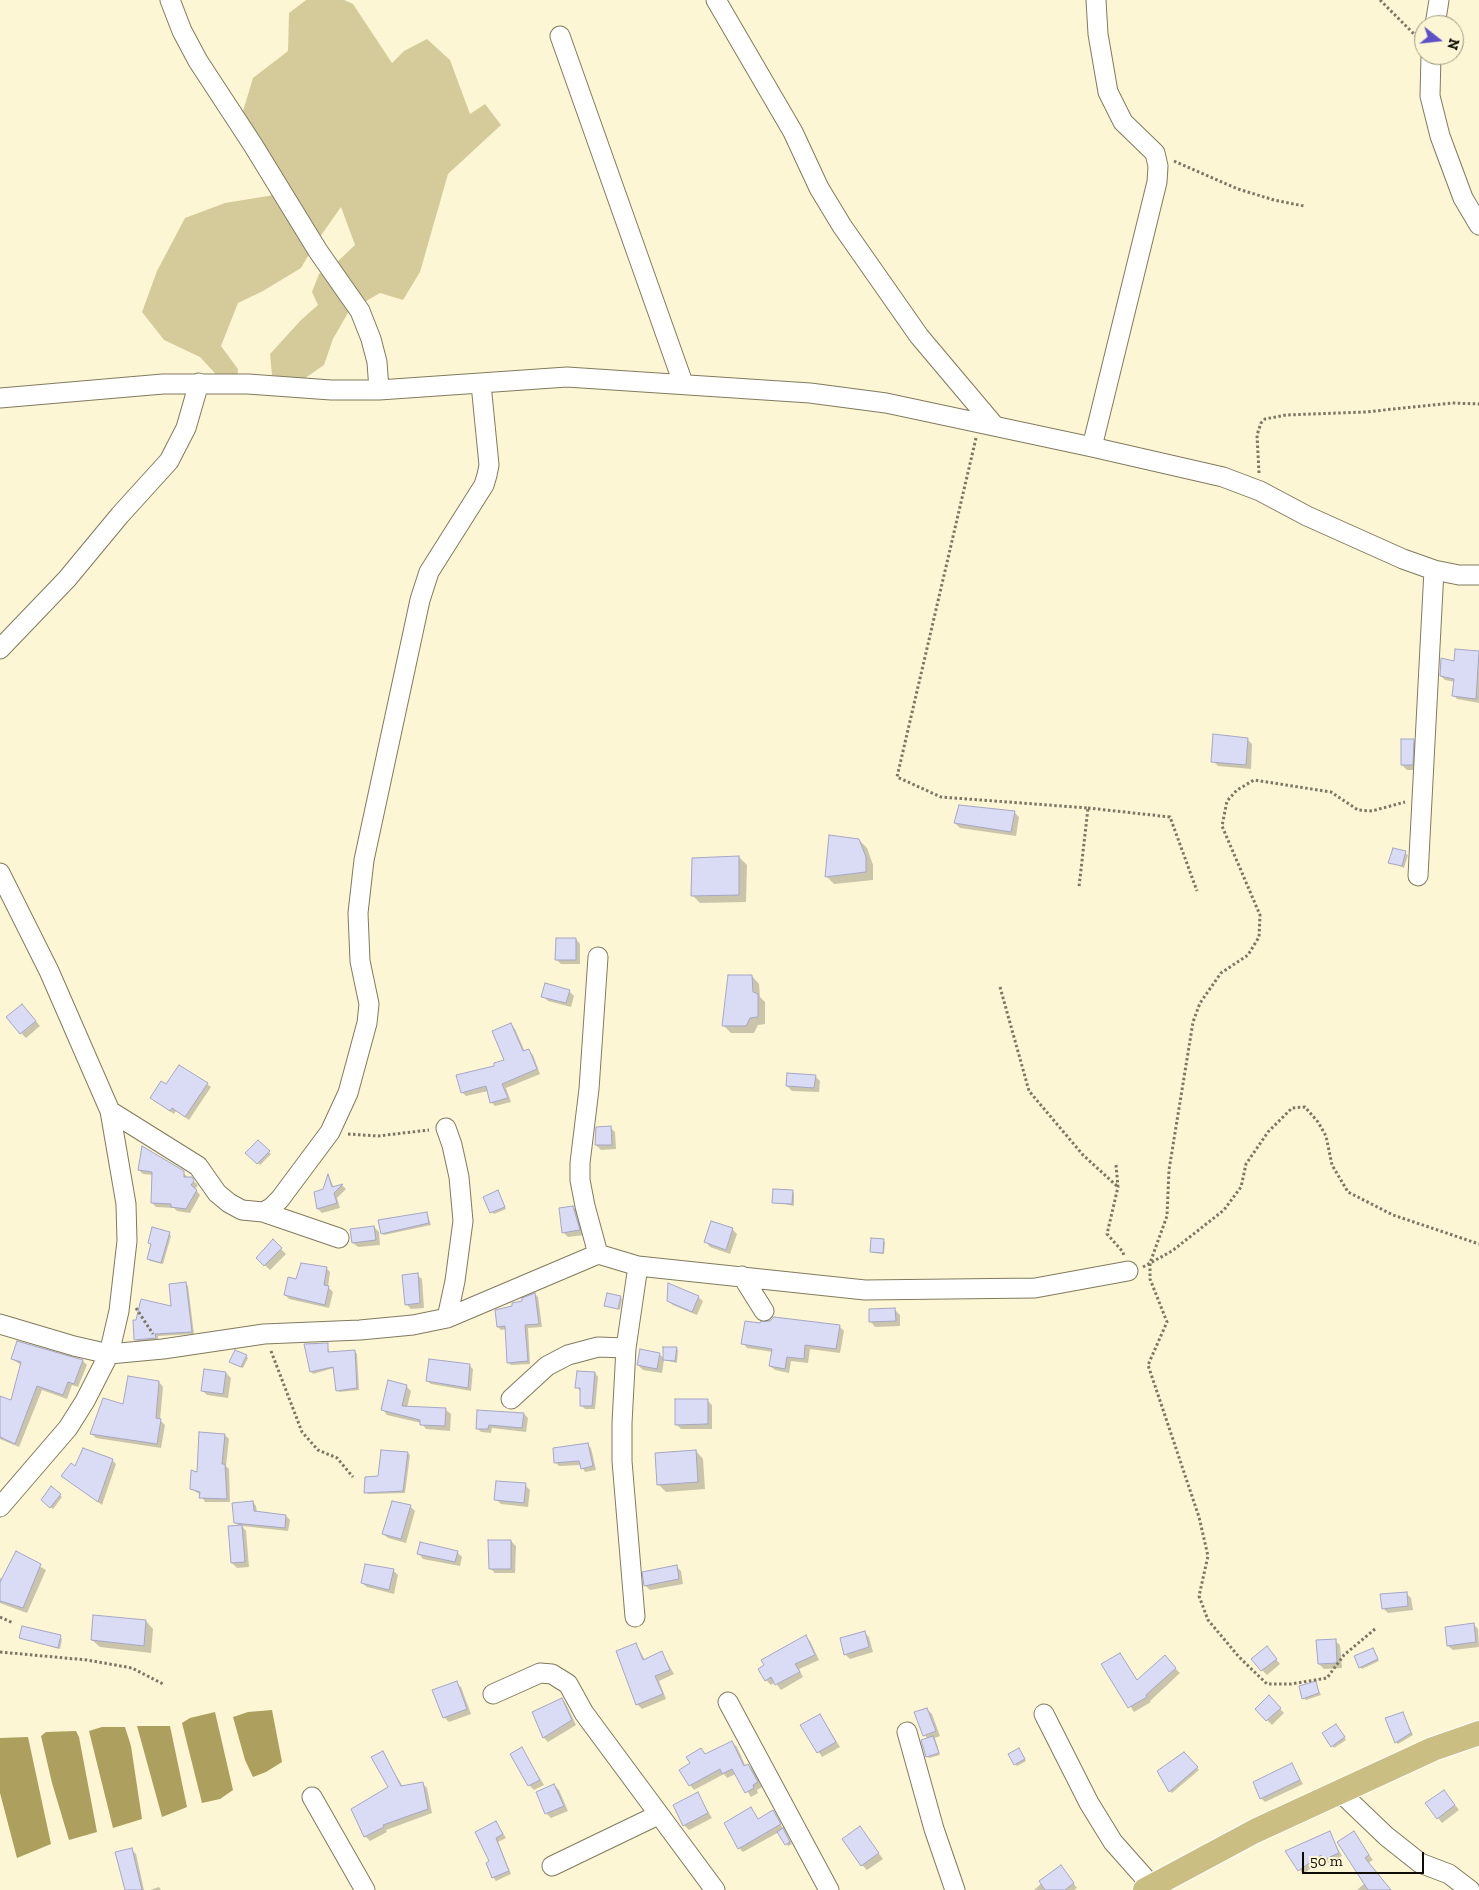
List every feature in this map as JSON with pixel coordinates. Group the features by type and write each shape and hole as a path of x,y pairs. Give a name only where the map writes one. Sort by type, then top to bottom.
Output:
{"main road":[{"path":"1148,1888 1255,1831 1433,1749 1479,1734"}],"street":[{"path":"170,0 182,31 198,61 253,145 318,251 360,311 378,362 379,390"},
{"path":"716,0 793,132 819,188 842,226 919,336 987,424"},
{"path":"1092,447 1157,182 1158,166 1155,153 1123,122 1108,92 1098,34 1096,0"},
{"path":"1437,15 1439,0"},
{"path":"560,36 683,383"},
{"path":"1431,65 1430,96 1440,136 1463,198 1479,225"},
{"path":"0,398 199,383 379,390 567,377 683,383 810,393 886,403 1092,447 1223,478 1260,491 1358,540 1434,570 1459,575 1479,576"},
{"path":"0,649 66,579 169,461 186,428 199,383"},
{"path":"263,1212 271,1208 280,1199 330,1132 348,1093 368,1023 369,1004 360,961 358,913 364,860 420,600 429,572 484,485 487,475 488,451 481,384"},
{"path":"1418,876 1424,797 1434,570"},
{"path":"0,873 7,905 79,1037 110,1111 126,1204 127,1241 123,1287 110,1354 86,1401 68,1428 0,1507"},
{"path":"598,957 589,1089 580,1164 580,1180 585,1206 598,1254"},
{"path":"110,1111 198,1166 217,1193 229,1203 242,1210 263,1212 339,1238"},
{"path":"446,1128 459,1177 463,1221 455,1281 447,1318"},
{"path":"0,1324 74,1346 110,1354 163,1349 264,1334 360,1330 413,1325 447,1318 598,1254 638,1266 865,1290 1001,1290 1035,1288 1128,1271"},
{"path":"635,1617 622,1461 626,1348 638,1266"},
{"path":"742,1276 764,1310"},
{"path":"511,1399 547,1366 568,1355 598,1347 626,1348"},
{"path":"493,1694 540,1673 552,1674 568,1684 584,1714 715,1890"},
{"path":"728,1702 829,1890"},
{"path":"1044,1714 1089,1803 1114,1842 1148,1888"},
{"path":"907,1732 934,1829 955,1890"},
{"path":"1340,1792 1386,1836 1420,1862 1449,1874 1470,1890"},
{"path":"312,1797 365,1890"},
{"path":"552,1866 658,1815"}],"path":[{"path":"1380,0 1414,34"},
{"path":"1155,153 1238,189 1274,200 1304,206"},
{"path":"1260,491 1257,435 1261,423 1265,419 1286,415 1365,412 1452,403 1479,404"},
{"path":"987,424 898,777 941,797 1088,808 1170,817 1197,891"},
{"path":"1375,1629 1344,1656 1328,1678 1291,1684 1267,1684 1239,1657 1208,1620 1200,1596 1208,1556 1199,1517 1148,1365 1167,1322 1150,1279 1150,1263 1167,1216 1169,1170 1191,1044 1193,1022 1200,1003 1221,973 1248,955 1260,937 1260,915 1222,826 1227,801 1237,790 1254,780 1331,792 1358,810 1372,811 1424,797"},
{"path":"1079,887 1088,808"},
{"path":"1000,987 1029,1091 1083,1155 1118,1187"},
{"path":"1116,1165 1118,1187 1107,1234 1123,1252 1128,1271 1139,1269 1172,1251 1224,1210 1241,1187 1246,1164 1268,1132 1292,1108 1305,1106 1326,1136 1332,1165 1348,1192 1393,1215 1479,1244"},
{"path":"330,1132 378,1136 446,1128"},
{"path":"123,1287 163,1349"},
{"path":"264,1334 302,1432 318,1450 337,1458 353,1478"},
{"path":"0,1617 12,1623"},
{"path":"0,1652 87,1660 132,1668 163,1684"}],"shaded area":[{"path":"306,0 344,0 353,4 392,63 404,51 427,39 450,60 470,114 485,104 501,125 448,174 420,272 403,300 380,293 349,311 333,339 324,365 301,381 272,375 270,354 301,320 318,305 312,292 319,274 336,263 355,245 341,207 301,268 263,291 238,303 221,346 238,369 237,381 224,383 200,357 164,340 142,312 157,271 185,218 225,203 286,193 253,159 243,111 253,78 288,51 289,13"},
{"path":"272,1710 282,1762 266,1772 253,1777 245,1760 233,1717 248,1712"},
{"path":"215,1712 233,1790 220,1799 202,1803 182,1723 190,1718"},
{"path":"137,1726 170,1726 187,1807 162,1817"},
{"path":"102,1727 125,1727 131,1746 142,1819 113,1828 89,1731"},
{"path":"76,1731 79,1737 97,1832 69,1840 52,1783 41,1736 46,1732"},
{"path":"28,1737 51,1844 17,1858 0,1793 0,1738"}],"building":[{"path":"1455,649 1479,651 1476,699 1452,696 1454,679 1440,676 1441,658 1454,661"},
{"path":"1213,734 1248,738 1246,765 1211,762"},
{"path":"1401,739 1414,739 1413,765 1401,765"},
{"path":"959,805 1015,811 1011,832 954,823"},
{"path":"829,835 859,839 866,857 866,872 825,877"},
{"path":"1393,848 1406,851 1402,866 1388,863"},
{"path":"739,856 739,895 691,896 692,858"},
{"path":"556,938 576,938 576,960 555,960"},
{"path":"728,975 752,975 753,992 758,994 758,1017 750,1018 746,1026 722,1026"},
{"path":"545,983 570,990 566,1003 541,997"},
{"path":"22,1004 36,1021 20,1034 6,1017"},
{"path":"511,1023 523,1051 529,1049 537,1069 502,1084 508,1098 490,1103 486,1086 461,1093 456,1075 494,1066 494,1063 504,1060 492,1031"},
{"path":"179,1065 208,1083 185,1117 172,1108 170,1111 150,1098 161,1081 166,1084"},
{"path":"787,1073 816,1075 814,1088 786,1086"},
{"path":"611,1126 612,1145 595,1145 596,1127"},
{"path":"258,1140 270,1151 257,1164 245,1153"},
{"path":"142,1146 184,1171 184,1177 192,1177 194,1181 191,1185 197,1190 186,1209 171,1207 171,1204 151,1203 152,1172 138,1170"},
{"path":"328,1174 332,1187 343,1184 334,1193 337,1203 317,1209 314,1192 323,1189"},
{"path":"773,1189 793,1190 792,1204 772,1203"},
{"path":"498,1190 505,1207 490,1213 483,1197"},
{"path":"573,1206 580,1230 562,1233 559,1208"},
{"path":"427,1212 429,1223 381,1234 378,1220"},
{"path":"711,1221 733,1228 726,1250 704,1242"},
{"path":"374,1226 376,1240 352,1243 350,1229"},
{"path":"152,1227 170,1232 161,1263 147,1259 151,1244 148,1243"},
{"path":"871,1238 884,1239 883,1253 870,1252"},
{"path":"273,1239 282,1248 264,1266 256,1258"},
{"path":"301,1263 327,1267 324,1285 329,1286 325,1305 284,1295 288,1277 296,1279"},
{"path":"418,1273 420,1303 405,1305 402,1275"},
{"path":"186,1282 192,1332 155,1334 156,1338 134,1340 133,1320 136,1320 141,1299 171,1306 169,1284"},
{"path":"668,1283 699,1296 692,1312 667,1301"},
{"path":"535,1293 539,1324 525,1325 528,1361 507,1363 505,1326 497,1327 495,1310 512,1306 512,1303 522,1301 522,1298"},
{"path":"607,1293 621,1296 618,1309 604,1306"},
{"path":"895,1308 896,1321 869,1322 869,1309"},
{"path":"774,1317 840,1325 836,1349 805,1345 804,1359 787,1357 785,1369 769,1366 772,1349 741,1344 745,1321 760,1323 761,1321 770,1321"},
{"path":"17,1341 83,1360 74,1384 68,1382 63,1395 37,1386 15,1444 0,1437 0,1396 11,1400 21,1362 11,1359"},
{"path":"328,1343 328,1352 355,1350 357,1388 336,1391 333,1367 310,1372 304,1344"},
{"path":"663,1347 677,1347 675,1361 663,1360"},
{"path":"640,1349 660,1353 657,1369 637,1365"},
{"path":"235,1350 247,1355 241,1367 229,1362"},
{"path":"429,1359 470,1364 468,1388 426,1381"},
{"path":"204,1369 226,1372 223,1394 201,1391"},
{"path":"577,1371 595,1372 592,1406 580,1406 580,1388 575,1388"},
{"path":"128,1376 159,1381 156,1418 161,1419 157,1444 90,1434 103,1398 123,1404"},
{"path":"388,1380 407,1385 402,1406 446,1408 445,1426 420,1425 420,1420 381,1410"},
{"path":"675,1399 708,1399 708,1424 675,1425"},
{"path":"477,1410 524,1413 522,1428 489,1425 488,1429 476,1429"},
{"path":"199,1432 225,1434 222,1464 225,1464 227,1499 199,1498 200,1492 190,1489 191,1470 197,1472"},
{"path":"588,1443 593,1466 581,1469 579,1461 554,1463 553,1448"},
{"path":"83,1448 113,1459 98,1502 61,1476 71,1463 75,1466"},
{"path":"381,1450 408,1452 403,1491 364,1493 365,1477 378,1476"},
{"path":"696,1450 698,1482 657,1485 655,1453"},
{"path":"496,1481 526,1483 524,1503 494,1500"},
{"path":"51,1486 61,1494 50,1508 41,1500"},
{"path":"253,1501 254,1511 286,1515 285,1528 234,1523 232,1503"},
{"path":"392,1501 411,1505 401,1539 382,1534"},
{"path":"242,1525 245,1562 231,1563 228,1526"},
{"path":"488,1540 511,1540 511,1569 489,1569"},
{"path":"420,1542 458,1551 455,1562 417,1554"},
{"path":"16,1551 41,1564 23,1608 0,1601 0,1582"},
{"path":"365,1564 394,1569 389,1590 361,1583"},
{"path":"677,1565 679,1579 644,1586 642,1572"},
{"path":"1407,1592 1408,1606 1382,1609 1380,1594"},
{"path":"93,1615 146,1620 144,1646 91,1640"},
{"path":"1474,1623 1476,1642 1447,1646 1445,1627"},
{"path":"22,1626 61,1635 58,1648 19,1638"},
{"path":"865,1631 869,1647 844,1655 840,1638"},
{"path":"806,1635 815,1655 795,1664 800,1672 775,1685 771,1677 765,1681 758,1669 764,1665 761,1660"},
{"path":"1336,1639 1337,1663 1318,1664 1316,1640"},
{"path":"636,1643 643,1660 662,1651 670,1670 655,1676 663,1694 636,1705 616,1651"},
{"path":"1267,1646 1277,1659 1261,1671 1251,1659"},
{"path":"1373,1648 1378,1659 1359,1668 1354,1656"},
{"path":"1120,1653 1137,1680 1165,1655 1176,1668 1146,1695 1147,1697 1128,1708 1101,1664"},
{"path":"457,1681 467,1709 443,1718 432,1690"},
{"path":"1316,1681 1319,1693 1302,1699 1299,1686"},
{"path":"1269,1695 1281,1708 1266,1721 1255,1709"},
{"path":"562,1698 572,1720 543,1738 532,1712"},
{"path":"927,1708 936,1731 923,1736 914,1712"},
{"path":"1403,1712 1411,1733 1395,1743 1385,1718"},
{"path":"820,1714 836,1742 817,1753 800,1725"},
{"path":"1336,1724 1345,1737 1331,1747 1322,1733"},
{"path":"933,1736 939,1753 926,1757 921,1740"},
{"path":"732,1741 744,1766 748,1764 758,1782 753,1785 754,1788 745,1793 732,1769 722,1774 720,1769 689,1786 679,1770 690,1763 686,1757 701,1748 705,1754"},
{"path":"522,1747 540,1780 528,1786 510,1754"},
{"path":"1019,1748 1025,1759 1014,1765 1008,1754"},
{"path":"383,1751 401,1786 423,1782 428,1809 383,1825 384,1827 364,1837 351,1809 388,1787 371,1757"},
{"path":"1184,1752 1198,1767 1169,1792 1157,1771"},
{"path":"1292,1763 1300,1780 1260,1799 1253,1782"},
{"path":"554,1784 564,1806 545,1814 536,1792"},
{"path":"1444,1790 1455,1805 1437,1819 1425,1803"},
{"path":"698,1792 708,1813 683,1826 673,1805"},
{"path":"751,1807 758,1819 773,1810 781,1824 738,1849 724,1823"},
{"path":"496,1821 503,1834 496,1838 509,1871 492,1878 486,1863 489,1861 475,1832"},
{"path":"860,1826 879,1853 861,1866 842,1839"},
{"path":"783,1828 790,1842 785,1845 777,1832"},
{"path":"1330,1831 1339,1853 1323,1860 1321,1855 1298,1871 1285,1851"},
{"path":"1354,1831 1369,1855 1365,1858 1391,1890 1368,1890 1337,1842"},
{"path":"132,1848 142,1890 125,1890 115,1852"},
{"path":"1061,1865 1074,1883 1065,1890 1045,1890 1039,1881"}]}
